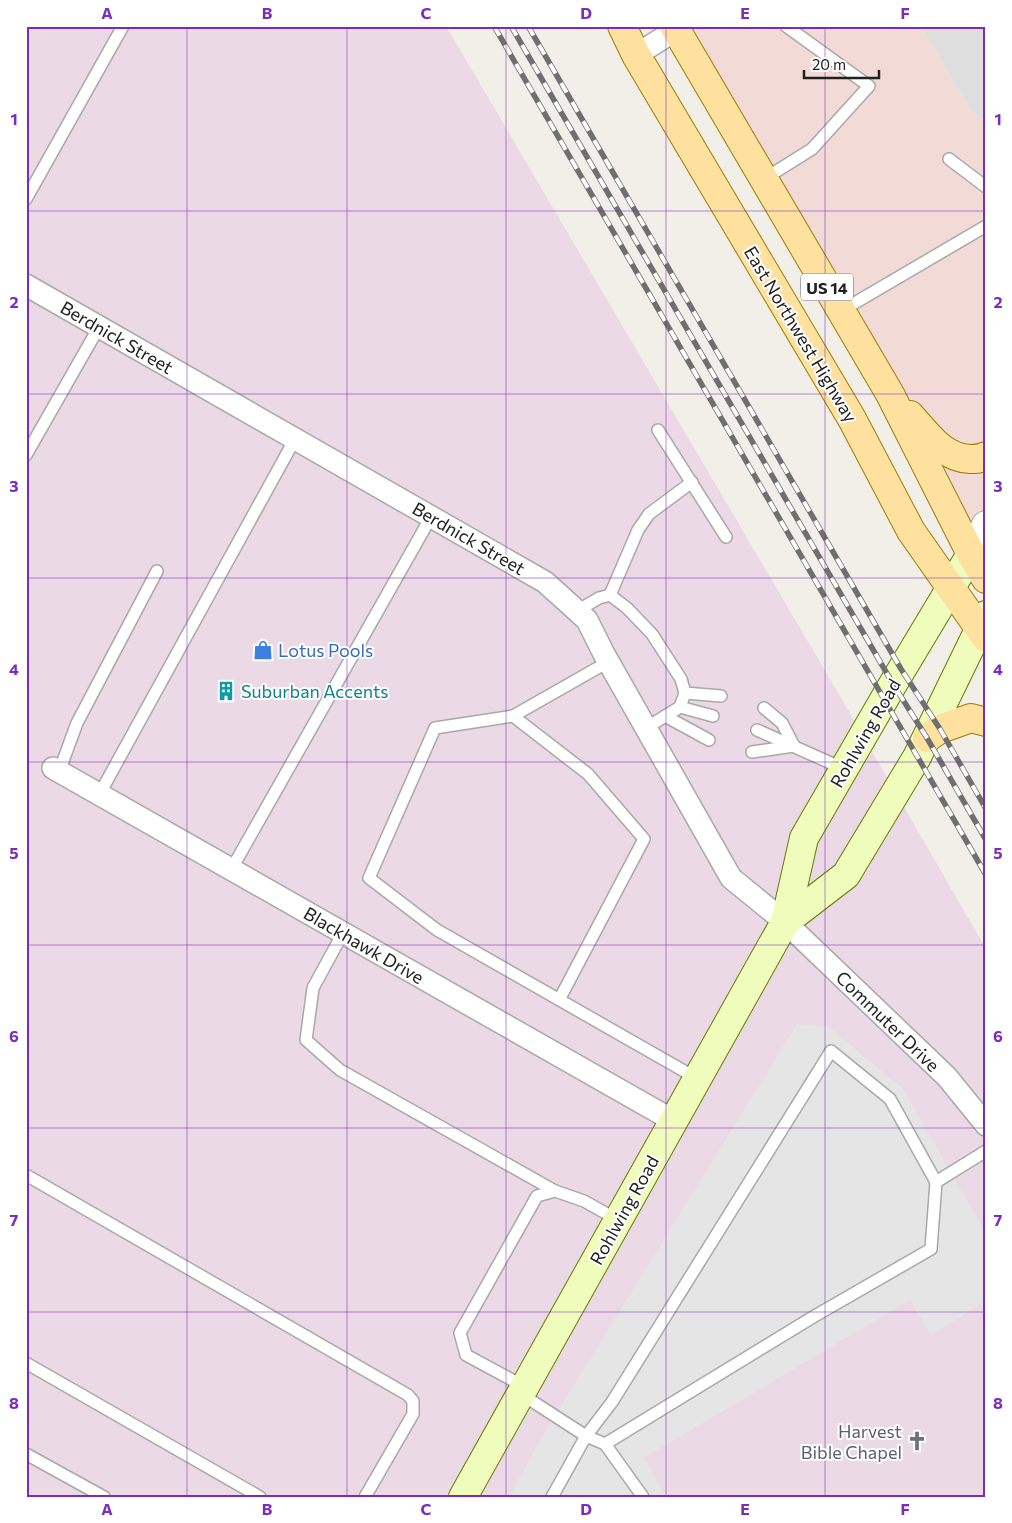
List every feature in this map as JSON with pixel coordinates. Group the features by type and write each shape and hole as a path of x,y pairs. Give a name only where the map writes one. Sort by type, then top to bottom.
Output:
{"main road":[{"name":"East Northwest Highway","path":"622,26 636,55 852,419 911,531 984,627"},
{"name":"US 14","path":"677,27 890,394 970,554 986,579"},
{"path":"890,394 944,451 960,458 981,459 986,456"},
{"name":"Rohlwing Road","path":"463,1497 785,922 804,838 970,554"},
{"name":"Rohlwing Road","path":"785,922 846,875 918,757 984,627"},
{"path":"926,738 940,729 971,718 986,722"}],"street":[{"path":"636,55 677,27"},
{"name":"Berdnick Street","path":"26,286 545,582 587,620 608,662 731,878 785,922"},
{"path":"970,554 986,525"},
{"name":"Blackhawk Drive","path":"56,770 674,1121"},
{"name":"Commuter Drive","path":"785,922 947,1077 986,1125"}],"lane":[{"path":"26,199 123,26"},
{"path":"764,179 812,149 869,86 786,26"},
{"path":"949,159 986,187"},
{"path":"841,311 986,226"},
{"path":"26,456 99,327"},
{"path":"658,430 726,537"},
{"path":"99,794 295,439"},
{"path":"577,611 600,598 610,595 638,530 649,514 692,482"},
{"path":"231,870 431,517"},
{"path":"56,770 77,723 158,571"},
{"path":"610,595 627,608 652,634 681,678 685,692 680,707 646,728"},
{"path":"608,662 513,716 435,728 369,878 437,930 698,1079"},
{"path":"685,692 721,696"},
{"path":"680,707 713,716"},
{"path":"764,708 782,723 794,746"},
{"path":"513,716 588,774 644,839 559,1000"},
{"path":"665,716 709,740"},
{"path":"757,730 844,769"},
{"path":"752,752 794,746"},
{"path":"343,933 313,988 306,1040 340,1070 555,1191 584,1201 618,1221"},
{"path":"552,1497 586,1436 612,1402 831,1051 890,1099 936,1182 931,1249 813,1317 605,1444"},
{"path":"936,1182 986,1152"},
{"path":"26,1176 408,1395 413,1401 413,1414 365,1497"},
{"path":"555,1191 538,1196 460,1333 466,1355 523,1391 586,1436 605,1444 640,1495"},
{"path":"26,1363 260,1497"},
{"path":"26,1454 104,1497"}],"shaded area":[{"path":"26,26 446,26 844,703 986,949 986,1497 26,1497"},
{"path":"673,26 921,26 971,111 986,121 986,525 971,554"},
{"path":"921,26 986,26 986,121 971,111"},
{"path":"797,1024 829,1027 903,1089 986,1233 986,1301 931,1335 910,1300 644,1458 667,1497 509,1497 543,1435"}],"railway":[{"path":"494,26 986,875"},
{"path":"511,26 893,684 927,738 986,840"},
{"path":"528,26 901,669 940,729 986,809"}],"place":[{"name":"Lotus Pools","path":"263,650"},
{"name":"Suburban Accents","path":"226,691"},
{"name":"Harvest Bible Chapel","path":"917,1441"}]}
